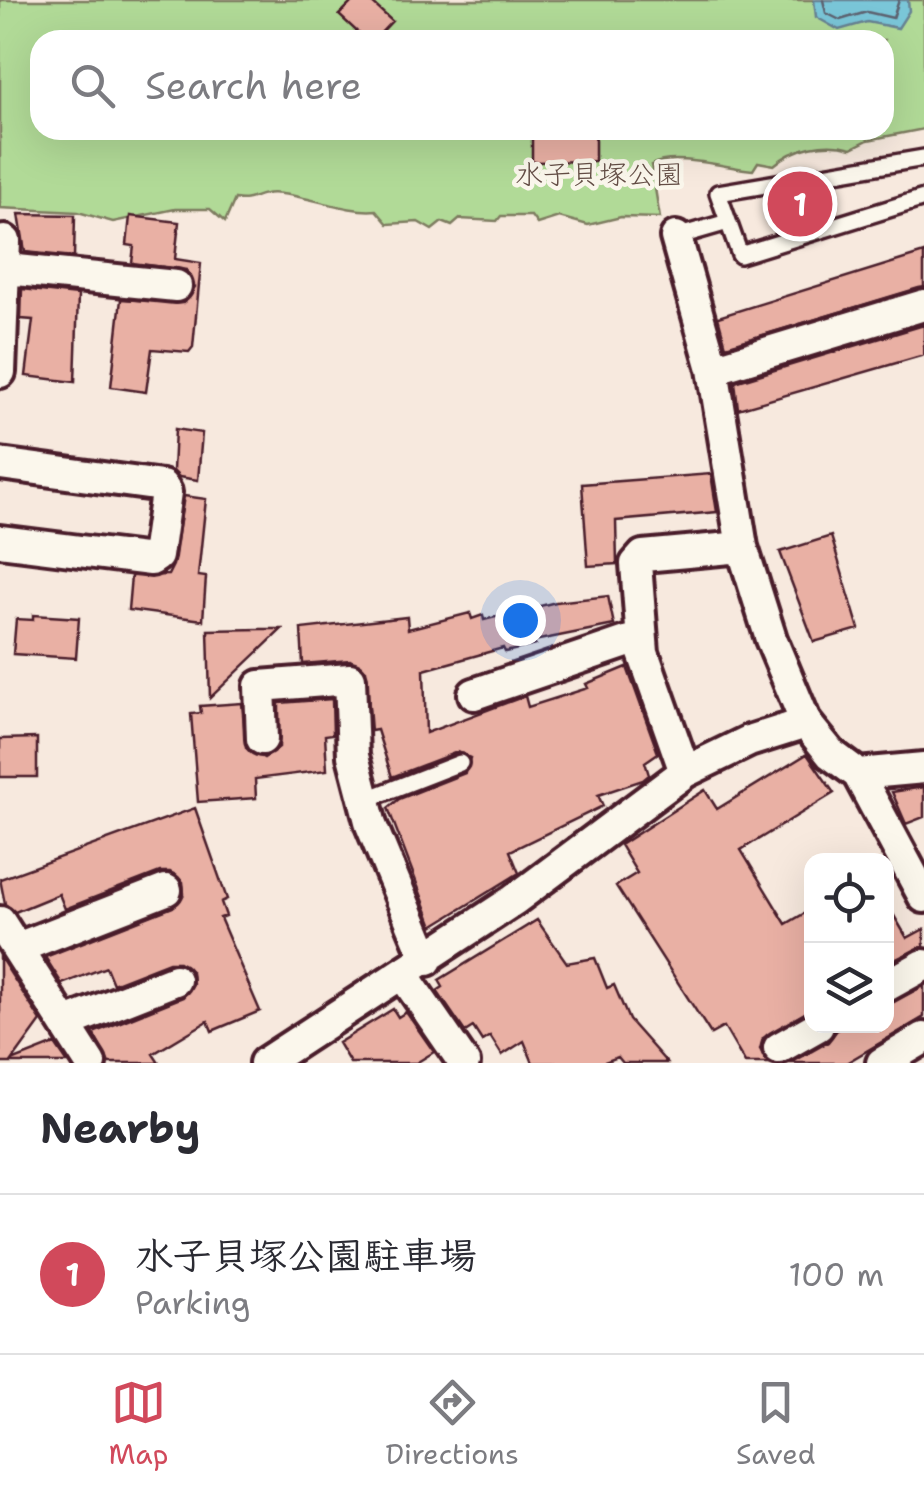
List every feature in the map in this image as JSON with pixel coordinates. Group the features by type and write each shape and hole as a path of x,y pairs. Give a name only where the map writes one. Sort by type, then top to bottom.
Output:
{"street":[{"path":"676,237 713,369 742,547 771,639 806,723 832,754 858,774 924,896"},
{"path":"0,372 4,255 176,286"},
{"path":"713,369 924,305"},
{"path":"0,464 162,486 166,492 157,556 151,560 0,541"},
{"path":"685,772 641,637 636,564 643,556 742,547"},
{"path":"474,694 641,637"},
{"path":"262,739 260,686 350,680 353,756 365,800 416,968 464,1063"},
{"path":"265,1063 416,968 685,772 749,740 806,723"},
{"path":"858,774 924,768"},
{"path":"20,948 166,890"},
{"path":"0,922 90,1063"},
{"path":"894,982 924,965"},
{"path":"66,1023 175,980"},
{"path":"779,1048 806,1033"},
{"path":"882,1063 924,1038"}],"lane":[{"path":"924,158 718,192 740,255 924,198"},
{"path":"676,237 728,222"},
{"path":"365,800 460,763"}],"green space":[{"name":"水子貝塚公園","path":"0,0 924,0 924,129 894,135 894,30 30,30 30,140 868,140 852,148 811,147 774,165 758,162 753,170 687,160 661,161 651,165 660,218 621,217 588,225 559,217 537,224 531,216 501,216 497,221 460,219 452,226 442,222 432,230 418,222 388,224 376,210 276,193 235,199 225,222 210,209 175,209 113,222 78,212 0,208"}],"water":[{"path":"814,0 908,0 909,11 898,28 867,22 839,30 816,17"}],"building":[{"path":"354,0 369,0 392,21 383,30 355,30 339,15"},
{"path":"532,140 595,140 595,161 532,162"},
{"path":"19,214 75,215 74,257 25,252"},
{"path":"130,216 179,222 175,259 201,263 193,347 189,352 152,349 146,392 111,387 121,299 183,303 195,287 186,270 132,263 134,246 127,245"},
{"path":"924,253 924,287 726,346 718,317"},
{"path":"22,289 78,295 75,382 26,376 33,320 21,319"},
{"path":"924,325 924,355 738,409 735,382"},
{"path":"175,429 202,433 198,480 179,477 173,471"},
{"path":"711,474 717,512 616,521 617,564 588,566 582,484"},
{"path":"184,496 206,499 198,576 206,577 203,620 128,610 131,576 168,575 173,565"},
{"path":"831,536 859,629 814,642 780,552"},
{"path":"608,596 614,625 534,641 535,645 505,652 503,648 424,670 426,733 525,696 528,707 588,688 586,684 627,667 658,753 645,762 649,775 643,780 598,795 603,806 510,851 519,873 433,926 388,808 399,799 465,773 470,758 457,752 392,777 377,730 371,731 366,670 350,660 303,664 301,629 407,617 408,629 470,613 472,619 483,615 484,620 556,602"},
{"path":"33,615 79,618 76,658 13,654 16,619 33,620"},
{"path":"282,629 210,698 208,630"},
{"path":"332,699 333,734 325,735 327,770 255,779 256,798 198,802 191,714 201,713 200,706 242,703 246,748 264,758 279,747 279,703"},
{"path":"37,738 37,777 0,777 0,739"},
{"path":"807,754 834,793 741,850 786,924 804,914 804,1014 763,1038 760,1049 768,1063 745,1063 724,1027 711,1034 616,886 637,873 620,845 705,790 717,809"},
{"path":"924,787 924,817 906,824 892,792"},
{"path":"195,808 227,899 221,902 226,916 220,918 260,1011 212,1031 208,1021 153,1054 159,1063 109,1063 93,1033 183,997 193,984 192,972 179,962 169,962 113,984 106,967 62,984 45,957 173,907 184,894 183,882 170,872 160,872 65,909 59,894 15,912 5,904 0,879"},
{"path":"894,916 907,938 924,929 924,946 894,960"},
{"path":"537,920 567,963 595,958 607,988 614,985 629,1020 667,1063 623,1063 618,1057 602,1063 533,1063 524,1041 502,1055 490,1036 482,1041 473,1027 465,1032 437,991 443,987 439,980"},
{"path":"0,957 41,1021 12,1061 55,1044 68,1063 0,1063"},
{"path":"924,986 924,1017 846,1063 791,1063 828,1042 835,1033 894,1033 894,1001"},
{"path":"393,1009 398,1017 406,1012 434,1052 416,1063 350,1063 338,1043"}],"place":[{"name":"水子貝塚公園駐車場","path":"800,204"}]}
